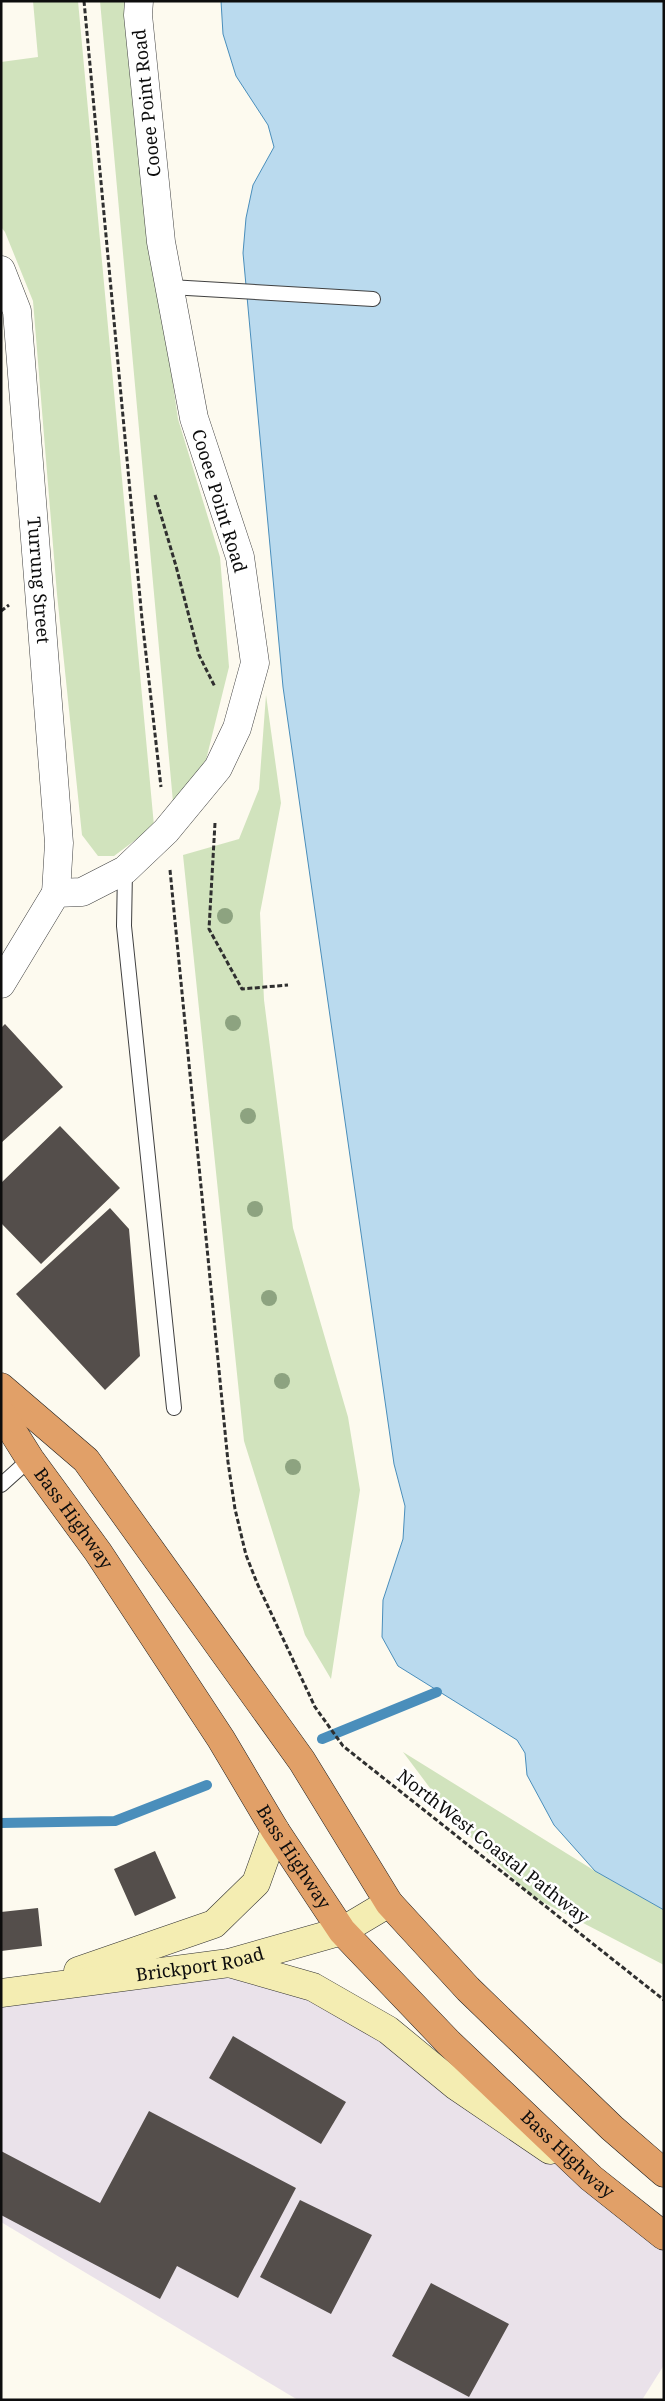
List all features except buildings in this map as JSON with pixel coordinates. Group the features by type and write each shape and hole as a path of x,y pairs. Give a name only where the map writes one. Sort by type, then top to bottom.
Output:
{"highway":[{"path":"1,1386 86,1460 302,1761 389,1903 468,1989 612,2128 664,2173"},
{"name":"Bass Highway","path":"1,1413 30,1459 109,1568 221,1739 274,1830 342,1931 448,2042 591,2178 664,2236"}],"street":[{"name":"Cooee Point Road","path":"56,893 82,892 125,870 166,831 218,768 237,728 255,663 240,557 194,418 161,242 138,15 139,1"},
{"name":"Turrung Street","path":"1,270 16,311 59,843 56,893"},
{"path":"1,984 56,893"},
{"path":"12,1991 214,1924 256,1883 274,1830"},
{"name":"Brickport Road","path":"12,1991 229,1963 342,1931 389,1903"},
{"path":"229,1963 313,1987 388,2030 456,2086 591,2178"}],"lane":[{"path":"170,287 373,299"},
{"path":"125,870 124,926 174,1408"},
{"path":"1,1485 30,1459"}],"path":[{"path":"155,495 199,655 237,728"},
{"path":"215,816 208,929 242,989 288,985"},
{"name":"NorthWest Coastal Pathway","path":"315,1707 343,1746 664,2000"}],"shaded area":[{"path":"229,1963 313,1987 664,2236 664,2365 642,2400 298,2400 1,2222 1,1993"}],"green space":[{"path":"33,1 78,1 154,826 114,856 98,856 82,835 57,594 33,301 5,232 1,227 1,62 38,57"},
{"path":"100,1 129,1 140,155 178,419 220,557 229,667 206,760 173,802"},
{"path":"266,695 281,803 260,913 264,1000 293,1228 348,1417 360,1490 331,1679 305,1635 244,1441 183,855 239,839 259,789"},
{"path":"403,1752 595,1871 664,1910 664,1965 533,1897 457,1824"}],"water":[{"path":"221,1 664,1 664,1910 595,1871 554,1825 527,1775 525,1753 517,1740 398,1666 382,1637 383,1600 403,1539 405,1506 394,1464 283,687 243,253 246,218 253,185 274,147 268,125 236,76 223,34"}],"waterway":[{"path":"322,1739 437,1692"},
{"path":"1,1823 115,1821 207,1785"}]}
